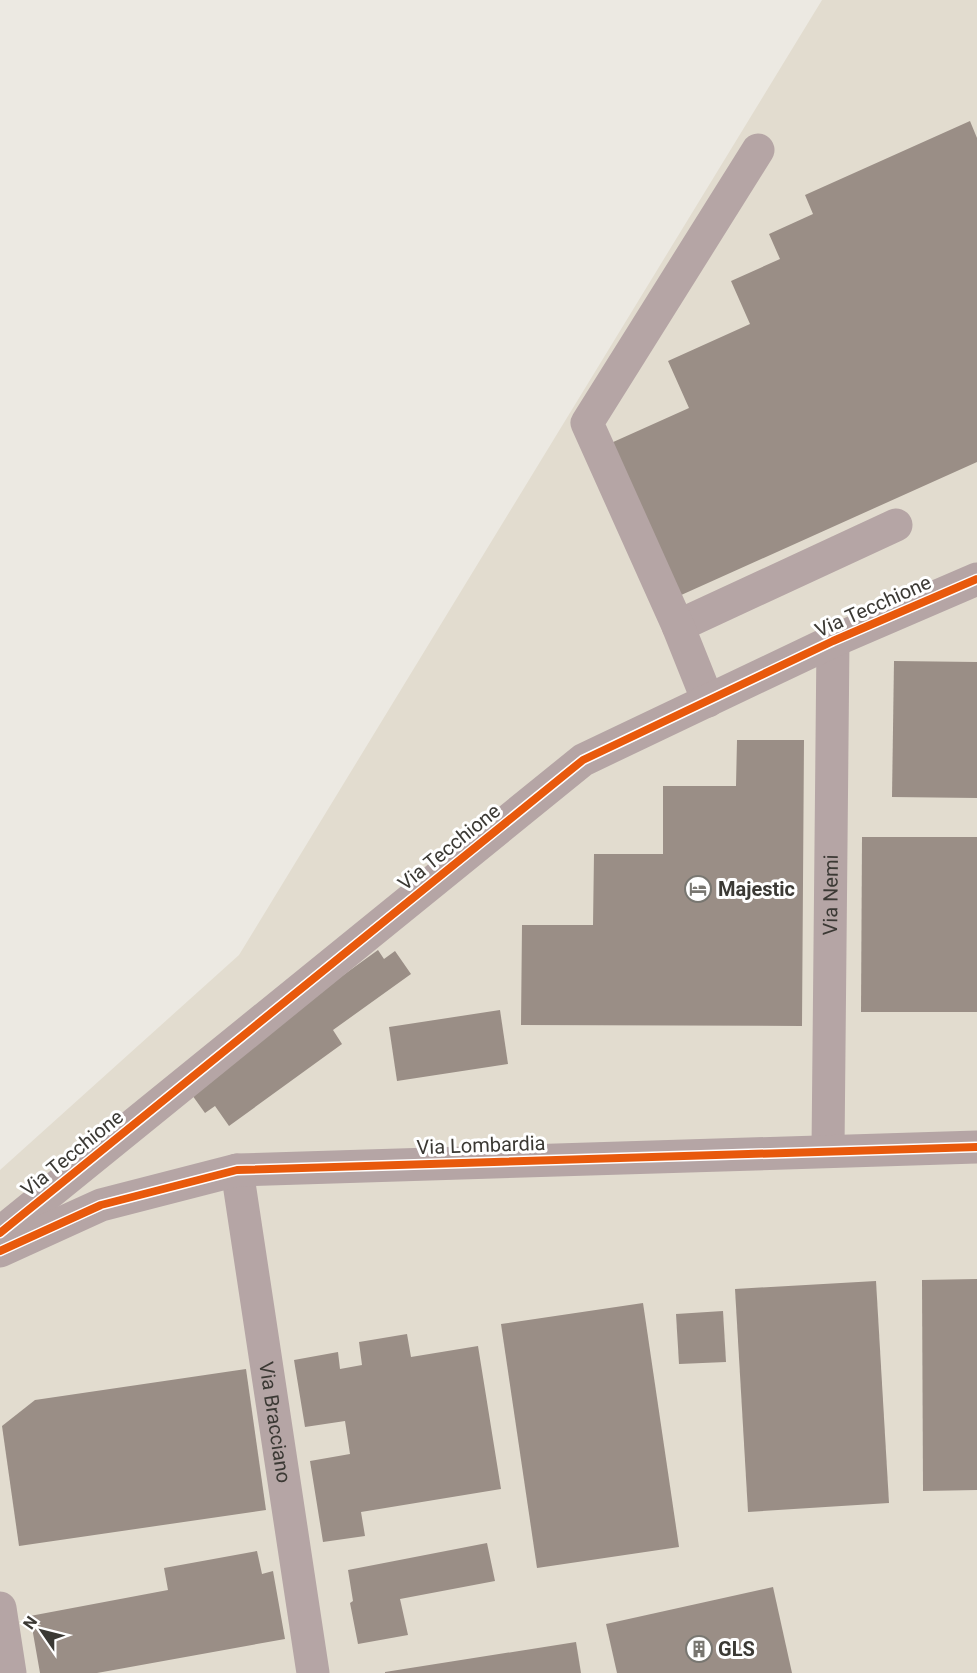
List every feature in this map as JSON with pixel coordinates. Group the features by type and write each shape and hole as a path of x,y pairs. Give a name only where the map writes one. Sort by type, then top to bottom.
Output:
{"street":[{"path":"708,701 678,626 587,423 758,150"},
{"path":"678,626 896,525"},
{"name":"Via Tecchione","path":"0,1233 583,760 832,641 977,579"},
{"name":"Via Nemi","path":"828,1150 832,641"},
{"name":"Via Lombardia","path":"0,1251 101,1205 237,1170 977,1147"},
{"name":"Via Bracciano","path":"237,1170 313,1673"},
{"path":"0,1608 10,1673"}],"shaded area":[{"path":"822,0 977,0 977,1673 0,1673 0,1170 239,955"}],"building":[{"path":"970,121 977,138 977,462 679,596 611,443 689,408 668,361 750,324 731,281 780,259 769,234 813,214 805,195"},
{"path":"894,661 977,662 977,798 892,797"},
{"name":"Majestic","path":"737,740 804,740 802,1026 521,1025 522,925 593,925 594,854 663,854 663,786 736,786"},
{"path":"862,837 977,837 977,1012 861,1012"},
{"path":"378,950 384,959 395,951 411,974 333,1030 342,1044 229,1126 215,1106 205,1113 187,1088"},
{"path":"500,1010 508,1064 397,1081 389,1027"},
{"path":"977,1279 977,1490 923,1491 922,1280"},
{"path":"876,1281 889,1503 748,1512 735,1289"},
{"path":"643,1303 679,1547 537,1568 501,1324"},
{"path":"723,1311 726,1362 679,1364 676,1314"},
{"path":"407,1334 411,1357 478,1346 501,1489 361,1512 365,1536 323,1542 310,1461 350,1454 345,1421 305,1427 294,1360 338,1352 340,1369 362,1365 359,1342"},
{"path":"246,1369 266,1510 19,1546 2,1426 35,1400"},
{"path":"487,1543 495,1581 400,1599 408,1635 358,1644 350,1603 353,1601 348,1570"},
{"path":"257,1551 262,1574 273,1571 285,1639 97,1673 40,1673 30,1616 168,1590 164,1568"},
{"name":"GLS","path":"773,1587 792,1673 617,1673 606,1624"},
{"path":"576,1642 581,1673 385,1673 385,1672"}],"cycle path":[{"path":"0,1233 583,760 833,641 977,579"},
{"path":"0,1251 101,1205 237,1170 977,1147"}],"place":[{"name":"Majestic","path":"698,889"},
{"name":"GLS","path":"699,1649"}]}
